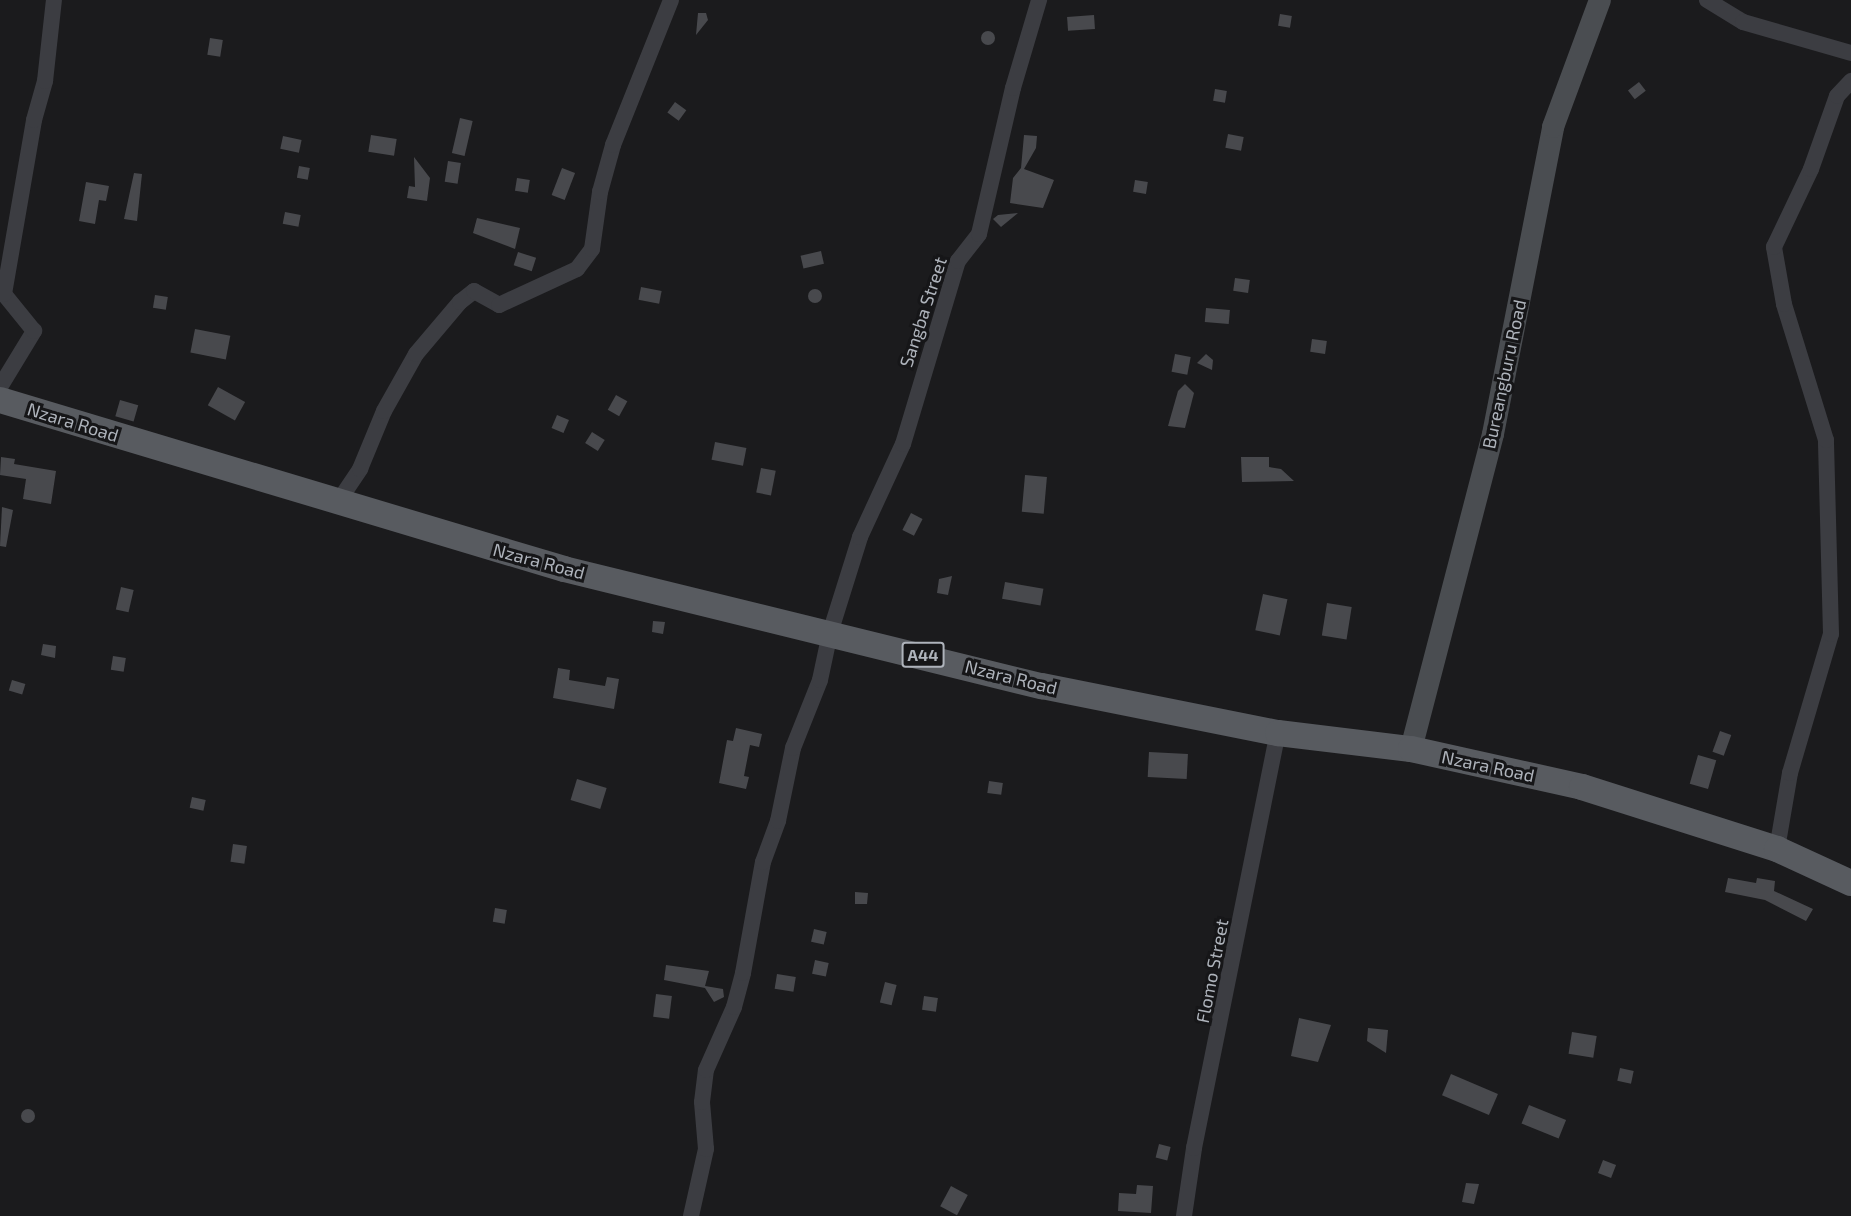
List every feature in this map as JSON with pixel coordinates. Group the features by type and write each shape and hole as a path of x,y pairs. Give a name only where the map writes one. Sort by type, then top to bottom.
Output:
{"main road":[{"name":"Nzara Road","path":"0,400 564,569 1042,686 1278,733 1411,749 1582,787 1777,849 1847,876"}],"street":[{"path":"0,387 34,331 4,294 34,120 45,81 54,0"},
{"path":"338,502 360,470 384,411 416,354 460,302 474,291 498,305 577,269 592,249 600,192 613,145 671,0"},
{"name":"Sangba Street","path":"692,1216 705,1149 702,1102 706,1070 740,984 763,862 778,821 793,748 820,680 830,633 847,589 860,537 903,444 958,261 979,234 1013,88 1039,0"},
{"name":"Bureangburu Road","path":"1411,749 1493,434 1553,127 1600,0"},
{"path":"1707,0 1743,22 1851,53"},
{"path":"1777,849 1790,773 1831,634 1826,440 1784,304 1774,248 1811,169 1837,96 1851,81"},
{"name":"Flomo Street","path":"1184,1216 1194,1148 1199,1135 1278,733"}],"building":[{"path":"698,13 706,13 708,20 696,35"},
{"path":"1280,14 1292,16 1290,28 1278,26"},
{"path":"1094,15 1095,29 1068,31 1067,17"},
{"path":"988,31 993,33 995,38 993,43 988,45 983,43 981,38 983,33"},
{"path":"210,38 223,40 220,57 207,55"},
{"path":"1639,82 1646,91 1635,99 1628,91"},
{"path":"1215,89 1227,91 1225,103 1213,101"},
{"path":"675,102 686,110 679,121 667,113"},
{"path":"460,118 473,121 465,156 452,153"},
{"path":"1228,134 1244,137 1241,151 1225,148"},
{"path":"371,135 397,139 394,156 368,152"},
{"path":"1024,135 1037,136 1036,148 1024,169 1054,180 1043,208 1010,203 1013,178 1021,168"},
{"path":"283,136 302,140 299,153 280,149"},
{"path":"414,157 430,178 427,201 407,198 409,186 415,187"},
{"path":"448,161 461,163 458,184 445,182"},
{"path":"299,166 310,168 308,180 297,178"},
{"path":"562,168 575,173 565,200 552,195"},
{"path":"134,173 142,174 137,221 124,219"},
{"path":"517,178 530,180 528,193 515,191"},
{"path":"1135,180 1148,182 1146,194 1133,192"},
{"path":"86,182 109,186 106,201 99,200 95,224 79,221"},
{"path":"285,212 301,215 298,227 283,224"},
{"path":"1018,213 1001,227 993,219 998,215"},
{"path":"477,218 520,228 515,249 473,233"},
{"path":"821,251 824,264 803,268 801,256"},
{"path":"518,252 536,258 532,271 514,265"},
{"path":"1235,278 1250,280 1248,293 1233,291"},
{"path":"641,287 662,291 659,304 639,300"},
{"path":"815,289 820,291 822,296 820,301 815,303 810,301 808,296 810,291"},
{"path":"155,295 168,297 166,310 153,308"},
{"path":"1206,308 1230,310 1229,324 1205,322"},
{"path":"195,329 230,336 226,359 190,353"},
{"path":"1312,339 1327,341 1325,354 1310,352"},
{"path":"1175,354 1191,357 1187,375 1172,372"},
{"path":"1206,354 1213,360 1212,370 1197,363"},
{"path":"1185,384 1194,393 1185,428 1168,426 1178,391"},
{"path":"218,387 245,402 235,420 208,405"},
{"path":"616,395 627,401 619,416 608,410"},
{"path":"120,400 138,405 134,422 115,416"},
{"path":"557,415 569,420 563,433 552,428"},
{"path":"592,432 605,440 598,451 585,443"},
{"path":"715,442 746,448 743,466 712,460"},
{"path":"1,457 15,459 14,464 56,471 51,504 23,499 26,479 0,475"},
{"path":"1241,457 1269,457 1269,467 1281,469 1294,481 1242,482"},
{"path":"761,468 776,471 771,495 756,493"},
{"path":"1025,475 1047,477 1044,514 1022,512"},
{"path":"2,507 13,510 6,547 0,546"},
{"path":"911,513 923,519 914,536 902,530"},
{"path":"952,576 948,595 937,593 939,579"},
{"path":"1005,582 1043,589 1040,606 1002,599"},
{"path":"121,587 134,590 128,612 116,609"},
{"path":"1263,594 1287,599 1280,635 1255,630"},
{"path":"1327,603 1352,607 1347,640 1322,636"},
{"path":"653,621 665,622 663,634 652,632"},
{"path":"43,644 56,646 55,658 41,655"},
{"path":"113,656 126,658 124,672 111,670"},
{"path":"558,668 570,670 569,680 605,686 607,677 619,679 614,709 553,698"},
{"path":"12,680 25,684 22,695 9,691"},
{"path":"736,728 762,734 759,747 750,745 744,776 749,777 746,789 719,783 727,740 733,741"},
{"path":"1720,731 1731,735 1724,756 1712,752"},
{"path":"1149,752 1188,754 1187,779 1148,777"},
{"path":"1698,755 1716,760 1708,789 1690,784"},
{"path":"577,779 607,788 600,809 571,800"},
{"path":"989,781 1003,783 1001,795 987,793"},
{"path":"192,797 206,800 203,811 190,808"},
{"path":"233,844 247,846 244,864 230,862"},
{"path":"1728,878 1756,883 1757,878 1775,881 1774,891 1813,909 1806,921 1765,900 1725,892"},
{"path":"855,892 868,893 867,904 855,904"},
{"path":"495,908 507,910 505,924 493,922"},
{"path":"814,929 827,932 824,945 811,942"},
{"path":"815,960 829,963 826,977 812,974"},
{"path":"666,965 709,971 705,986 723,989 724,997 714,1002 705,988 664,980"},
{"path":"777,974 796,977 793,992 775,989"},
{"path":"885,982 897,985 892,1005 880,1002"},
{"path":"656,994 672,996 669,1019 653,1017"},
{"path":"924,996 938,998 936,1012 922,1010"},
{"path":"1299,1018 1331,1025 1318,1062 1291,1056"},
{"path":"1368,1028 1388,1030 1386,1053 1367,1041"},
{"path":"1572,1032 1597,1036 1593,1058 1569,1054"},
{"path":"1620,1068 1634,1071 1631,1084 1617,1081"},
{"path":"1451,1074 1498,1094 1489,1115 1442,1095"},
{"path":"1529,1105 1566,1120 1559,1139 1522,1124"},
{"path":"25,1109 31,1109 35,1116 31,1123 25,1123 21,1119 21,1113"},
{"path":"1159,1144 1171,1147 1167,1160 1156,1158"},
{"path":"1603,1160 1616,1165 1611,1178 1598,1173"},
{"path":"1466,1183 1479,1184 1474,1204 1462,1202"},
{"path":"1137,1185 1153,1186 1151,1213 1118,1211 1119,1193 1136,1194"},
{"path":"951,1186 968,1195 957,1215 940,1206"}]}
